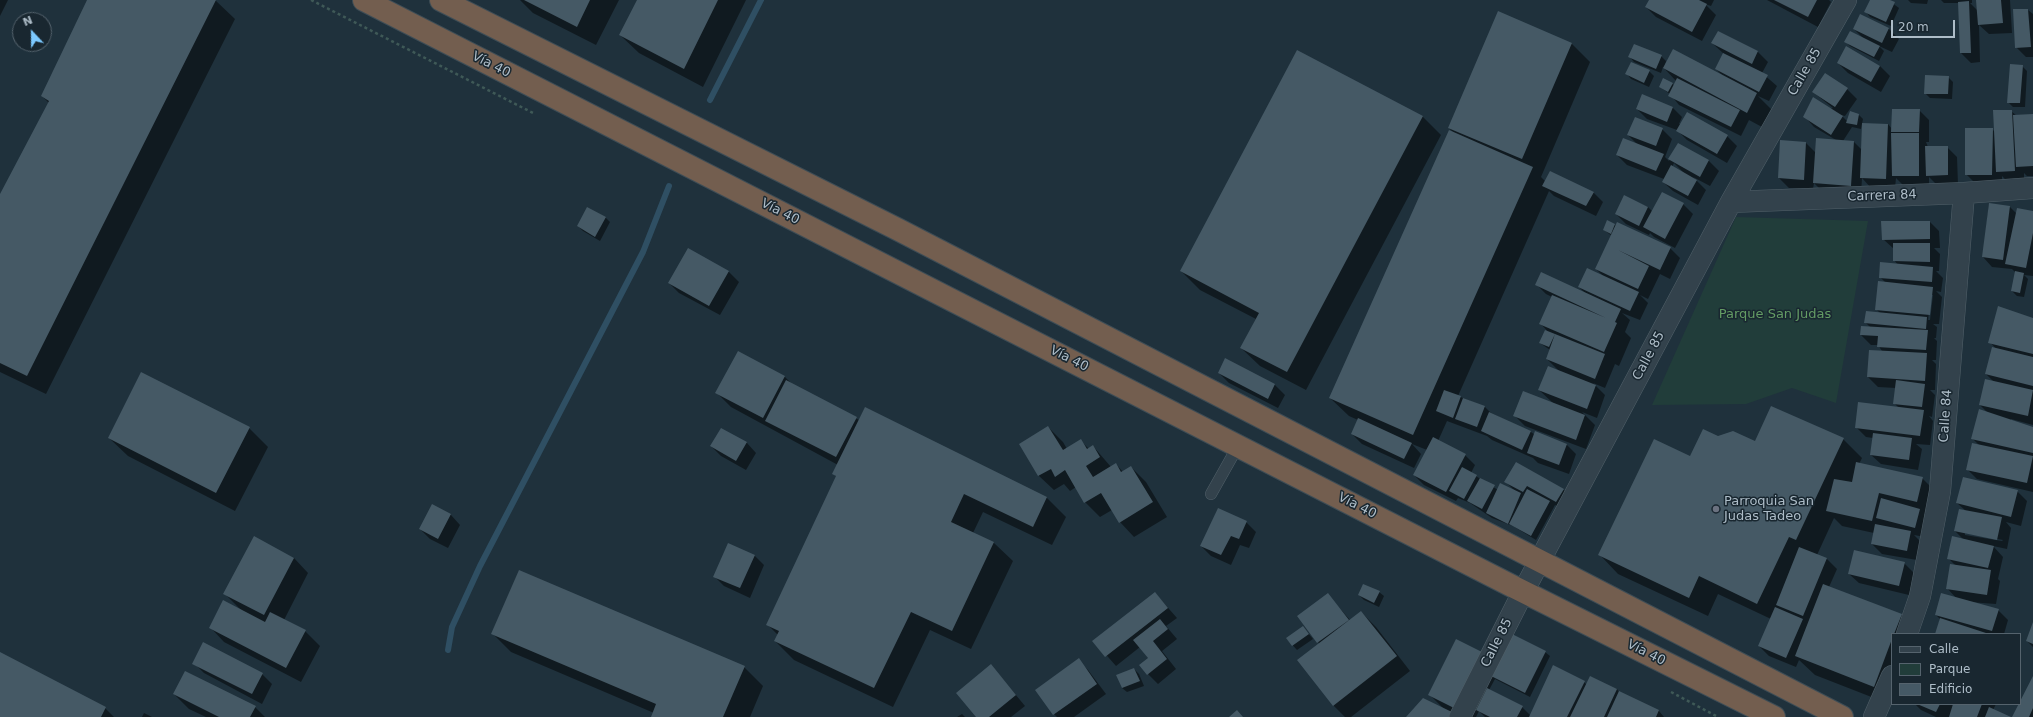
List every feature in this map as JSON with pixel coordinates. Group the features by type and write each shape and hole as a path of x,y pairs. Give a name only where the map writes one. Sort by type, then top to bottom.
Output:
{"highway":[{"name":"Vía 40","path":"364,0 1763,715"},
{"path":"441,0 906,234 1842,717"}],"street":[{"name":"Calle 85","path":"1460,717 1523,592 1541,561 1731,202 1846,0"},
{"name":"Carrera 84","path":"1731,202 1964,193 2033,188"},
{"name":"Calle 84","path":"1907,633 1920,596 1940,491 1964,193"},
{"path":"1874,717 1891,678"}],"lane":[{"path":"1211,494 1238,446"}],"green space":[{"name":"Parque San Judas","path":"1736,217 1868,221 1836,403 1792,388 1746,404 1652,405"}],"building":[{"path":"87,0 216,0 27,376 0,363 0,194 49,101 41,96"},
{"path":"524,0 590,0 577,27"},
{"path":"637,0 718,0 684,69 619,35"},
{"path":"1649,0 1699,0 1707,4 1692,32 1645,7"},
{"path":"1774,0 1817,0 1808,17"},
{"path":"1870,0 1890,0 1895,2 1886,22 1864,12"},
{"path":"1976,0 2001,0 2003,23 1978,25"},
{"path":"1969,1 1971,53 1960,53 1958,2"},
{"path":"2013,9 2028,9 2031,47 2015,48"},
{"path":"1498,11 1572,43 1522,159 1448,128"},
{"path":"1860,14 1889,28 1882,43 1853,29"},
{"path":"1718,31 1758,51 1752,64 1711,43"},
{"path":"1850,31 1880,46 1874,57 1844,42"},
{"path":"1634,44 1662,55 1656,69 1628,57"},
{"path":"1846,46 1880,66 1871,82 1837,63"},
{"path":"1673,49 1757,93 1747,113 1663,68"},
{"path":"1297,50 1423,116 1287,372 1240,348 1259,313 1180,271"},
{"path":"1723,53 1768,75 1759,92 1715,69"},
{"path":"1631,62 1650,70 1644,83 1625,74"},
{"path":"2010,64 2023,65 2020,103 2007,103"},
{"path":"1825,73 1848,88 1835,107 1812,92"},
{"path":"1925,75 1949,76 1948,94 1924,94"},
{"path":"1663,78 1673,83 1668,92 1659,87"},
{"path":"1677,78 1740,110 1731,127 1668,96"},
{"path":"1642,94 1673,107 1667,122 1636,109"},
{"path":"1813,97 1843,116 1831,135 1803,117"},
{"path":"1892,109 1920,109 1919,132 1891,132"},
{"path":"1993,110 2012,110 2015,171 1996,172"},
{"path":"1850,111 1859,114 1857,125 1846,123"},
{"path":"1687,112 1728,135 1717,154 1676,131"},
{"path":"2033,114 2033,166 2016,167 2013,115"},
{"path":"1635,117 1663,128 1656,146 1627,135"},
{"path":"1862,123 1888,124 1886,179 1860,178"},
{"path":"1965,128 1993,128 1992,175 1965,175"},
{"path":"1449,130 1533,167 1413,435 1329,398"},
{"path":"1891,133 1919,133 1919,176 1892,176"},
{"path":"1623,138 1664,154 1656,171 1616,155"},
{"path":"1816,138 1854,141 1851,186 1813,183"},
{"path":"1780,140 1806,142 1804,180 1778,178"},
{"path":"1678,143 1709,160 1700,177 1668,159"},
{"path":"1925,146 1948,146 1948,175 1926,176"},
{"path":"1671,165 1697,180 1688,196 1662,182"},
{"path":"1550,171 1594,192 1586,206 1542,186"},
{"path":"1662,192 1684,203 1665,239 1643,227"},
{"path":"1624,195 1648,207 1639,226 1615,214"},
{"path":"1989,203 2010,206 2003,260 1982,257"},
{"path":"587,207 606,217 595,237 577,226"},
{"path":"2017,208 2033,211 2033,233 2026,268 2005,264"},
{"path":"1607,220 1615,224 1611,234 1603,230"},
{"path":"1881,221 1930,221 1930,239 1882,240"},
{"path":"1617,222 1671,247 1660,270 1618,250 1649,266 1638,289 1595,269"},
{"path":"1893,243 1930,243 1930,262 1893,261"},
{"path":"688,248 729,271 709,306 668,283"},
{"path":"1880,262 1933,267 1932,282 1879,278"},
{"path":"1587,268 1639,292 1630,311 1578,287"},
{"path":"2015,271 2024,273 2020,293 2011,291"},
{"path":"1541,272 1621,309 1615,322 1617,323 1604,352 1539,324 1552,295 1606,318 1535,285"},
{"path":"1878,281 1933,287 1930,315 1875,310"},
{"path":"1998,306 2033,318 2033,354 1988,343"},
{"path":"1866,311 1927,317 1926,329 1864,323"},
{"path":"1861,326 1928,330 1926,350 1877,347 1878,336 1860,335"},
{"path":"1545,330 1555,334 1549,347 1539,343"},
{"path":"1555,334 1605,354 1595,379 1546,359"},
{"path":"1992,347 2033,357 2033,386 1985,374"},
{"path":"1869,350 1927,353 1925,381 1867,377"},
{"path":"738,351 785,376 763,418 715,393"},
{"path":"1225,358 1275,384 1268,399 1218,373"},
{"path":"1548,366 1596,385 1587,409 1538,390"},
{"path":"141,372 250,427 216,493 108,438"},
{"path":"1985,379 2033,390 2028,416 1979,405"},
{"path":"786,380 857,417 836,457 765,421"},
{"path":"1896,380 1925,384 1922,407 1893,404"},
{"path":"1444,390 1461,396 1453,418 1436,411"},
{"path":"1523,391 1585,415 1576,440 1513,416"},
{"path":"1463,398 1485,406 1477,427 1455,419"},
{"path":"1858,402 1924,410 1920,436 1855,428"},
{"name":"Parroquia San Judas Tadeo","path":"1771,406 1844,438 1796,540 1789,537 1757,604 1699,576 1689,598 1598,555 1654,439 1690,456 1703,429 1718,436 1733,431 1755,441"},
{"path":"865,407 1047,497 1033,527 964,494 951,522 994,542 952,631 911,612 874,688 774,641 779,631 766,625 836,476 832,474"},
{"path":"1979,409 2033,427 2033,453 1971,439"},
{"path":"1489,412 1531,431 1522,450 1481,431"},
{"path":"1358,418 1412,443 1404,459 1351,434"},
{"path":"1048,426 1063,450 1081,439 1087,449 1093,445 1100,457 1086,466 1093,477 1116,463 1121,472 1131,466 1153,502 1119,523 1101,493 1084,503 1065,470 1055,477 1051,469 1038,476 1019,444"},
{"path":"721,428 747,442 736,461 710,446"},
{"path":"1535,431 1567,444 1559,465 1527,453"},
{"path":"1873,433 1912,438 1909,460 1870,455"},
{"path":"1433,437 1466,454 1446,492 1413,475"},
{"path":"1972,443 2033,456 2027,483 1966,470"},
{"path":"1516,462 1564,489 1556,502 1527,486 1523,492 1504,482"},
{"path":"1856,462 1923,477 1917,502 1879,493 1872,521 1826,511 1834,479 1852,482"},
{"path":"1462,467 1477,475 1464,499 1449,491"},
{"path":"1963,477 2018,490 2011,517 1956,503"},
{"path":"1480,478 1495,485 1482,509 1467,501"},
{"path":"1500,483 1521,493 1508,524 1486,513"},
{"path":"1527,489 1550,501 1531,536 1509,524"},
{"path":"1881,498 1920,509 1915,528 1876,518"},
{"path":"432,504 451,514 438,539 419,529"},
{"path":"1218,508 1247,521 1239,539 1231,536 1221,555 1200,546"},
{"path":"1959,509 2002,517 1997,540 1954,531"},
{"path":"1875,524 1911,531 1907,551 1871,544"},
{"path":"254,536 294,558 264,615 223,594"},
{"path":"1952,536 1994,546 1988,568 1947,559"},
{"path":"728,543 755,555 740,588 713,577"},
{"path":"1799,547 1827,558 1803,616 1776,605"},
{"path":"1854,550 1905,562 1899,586 1848,574"},
{"path":"1950,564 1991,570 1987,595 1946,589"},
{"path":"519,570 745,666 723,717 651,717 656,704 491,634"},
{"path":"1363,584 1380,591 1374,603 1358,595"},
{"path":"1823,584 1902,614 1894,633 1891,633 1891,642 1874,687 1795,656"},
{"path":"1155,592 1168,608 1105,657 1092,641"},
{"path":"1328,593 1349,620 1317,643 1297,616"},
{"path":"1941,593 1999,609 1992,631 1935,615"},
{"path":"223,600 265,622 270,612 306,630 286,668 209,628"},
{"path":"1775,607 1803,619 1786,658 1758,646"},
{"path":"1361,611 1397,656 1333,706 1297,660"},
{"path":"1940,618 1986,633 1935,633"},
{"path":"1160,619 1168,629 1153,641 1167,659 1147,675 1139,665 1148,658 1133,640"},
{"path":"2033,622 2033,644 2026,641"},
{"path":"1303,626 1309,634 1292,646 1286,638"},
{"path":"1512,634 1546,651 1525,693 1491,676"},
{"path":"1456,639 1486,654 1458,710 1428,695"},
{"path":"203,642 263,673 252,694 192,664"},
{"path":"0,652 106,707 101,717 0,717"},
{"path":"1079,658 1097,684 1053,715 1035,690"},
{"path":"991,664 1016,695 989,717 976,717 956,693"},
{"path":"1553,665 1585,681 1567,717 1529,717"},
{"path":"1134,668 1140,681 1122,688 1116,675"},
{"path":"185,671 256,706 250,717 219,717 173,694"},
{"path":"1590,676 1617,689 1604,717 1570,717"},
{"path":"2033,676 2033,708 2029,717 2012,717 2018,705 2021,705 2021,699"},
{"path":"1487,688 1523,706 1517,717 1490,717 1476,710"},
{"path":"1619,691 1659,710 1656,717 1607,717"},
{"path":"1423,698 1456,714 1455,717 1406,717"},
{"path":"1919,705 1940,705 1936,712"},
{"path":"1953,705 1982,705 1977,717 1949,717"},
{"path":"1989,707 2011,717 1985,717"},
{"path":"1237,710 1243,717 1229,717"}],"waterway":[{"path":"710,100 761,0"},
{"path":"448,650 452,627 480,566 643,252 669,186"}],"place":[{"name":"Parroquia San Judas Tadeo","path":"1716,509"}]}
